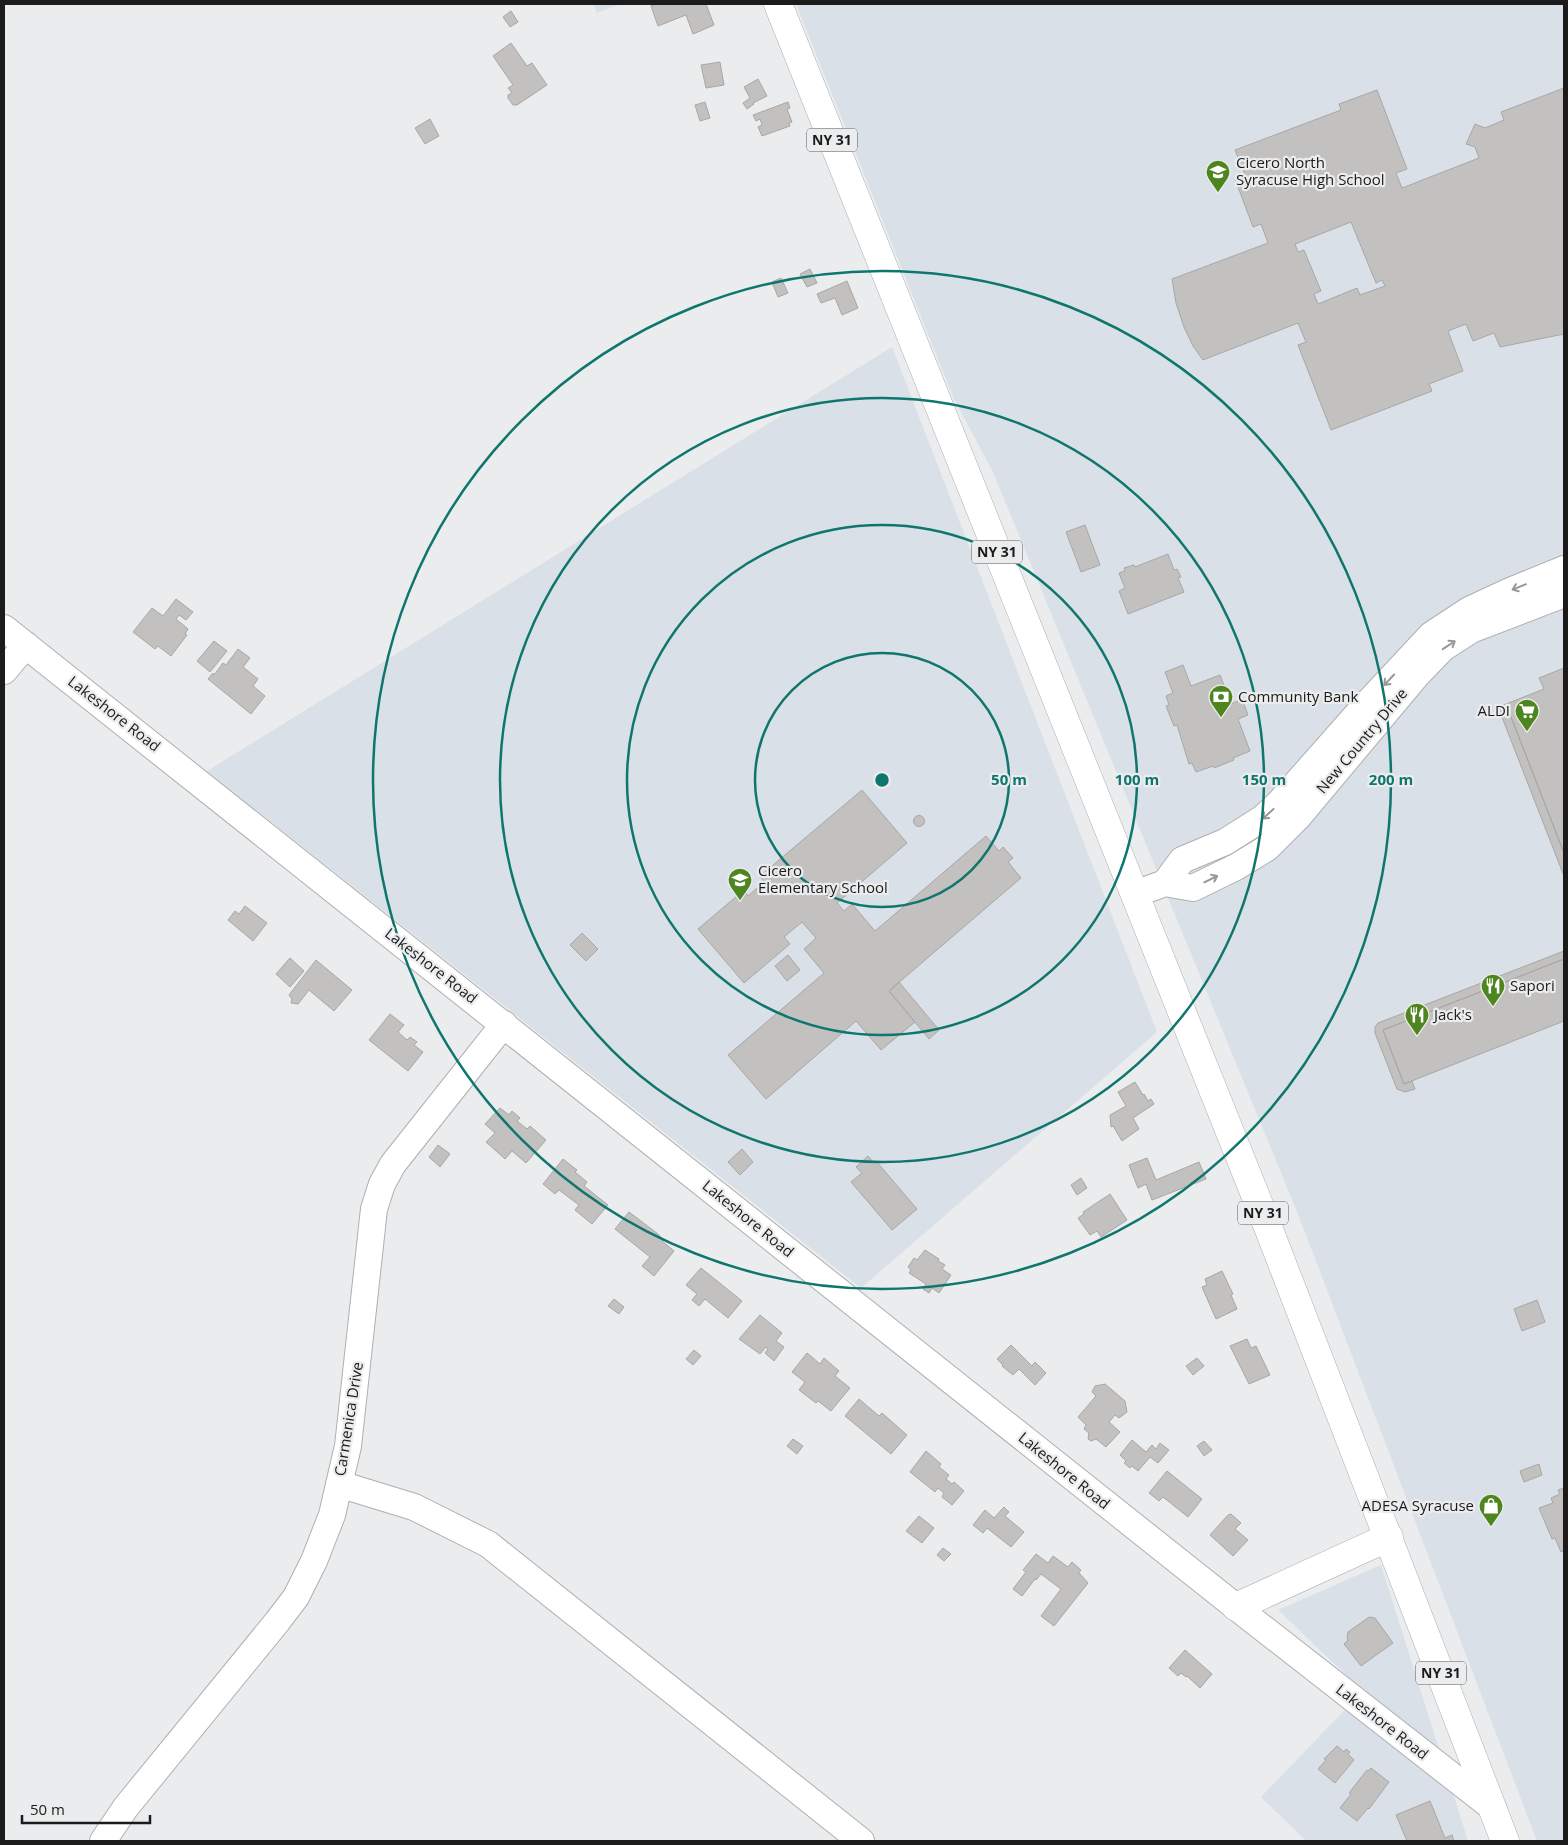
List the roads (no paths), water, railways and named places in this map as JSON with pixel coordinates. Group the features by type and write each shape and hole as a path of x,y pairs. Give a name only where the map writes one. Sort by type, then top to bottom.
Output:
{"main road":[{"name":"NY 31","path":"778,4 1268,1227 1505,1841"},
{"path":"1236,1607 1389,1537"}],"street":[{"name":"New Country Drive","path":"1165,884 1182,860 1225,842 1263,818 1279,803 1361,710 1431,635 1469,610 1564,569"},
{"name":"New Country Drive","path":"1135,894 1165,884 1193,888 1236,868 1267,848 1299,816 1417,675 1443,648 1471,630 1564,594"},
{"name":"Lakeshore Road","path":"4,628 1236,1607 1493,1808"},
{"path":"4,671 26,644"},
{"name":"Carmenica Drive","path":"103,1841 126,1807 278,1622 296,1597 314,1561 332,1515 348,1446 374,1209 382,1184 393,1164 504,1024"},
{"path":"339,1484 414,1507 488,1544 861,1841"}],"place":[{"name":"Cicero North Syracuse High School","path":"1218,193"},
{"name":"Community Bank","path":"1221,718"},
{"name":"ALDI","path":"1527,732"},
{"name":"Cicero Elementary School","path":"740,901"},
{"name":"Sapori","path":"1493,1007"},
{"name":"Jack's","path":"1417,1036"},
{"name":"ADESA Syracuse","path":"1491,1527"}]}
